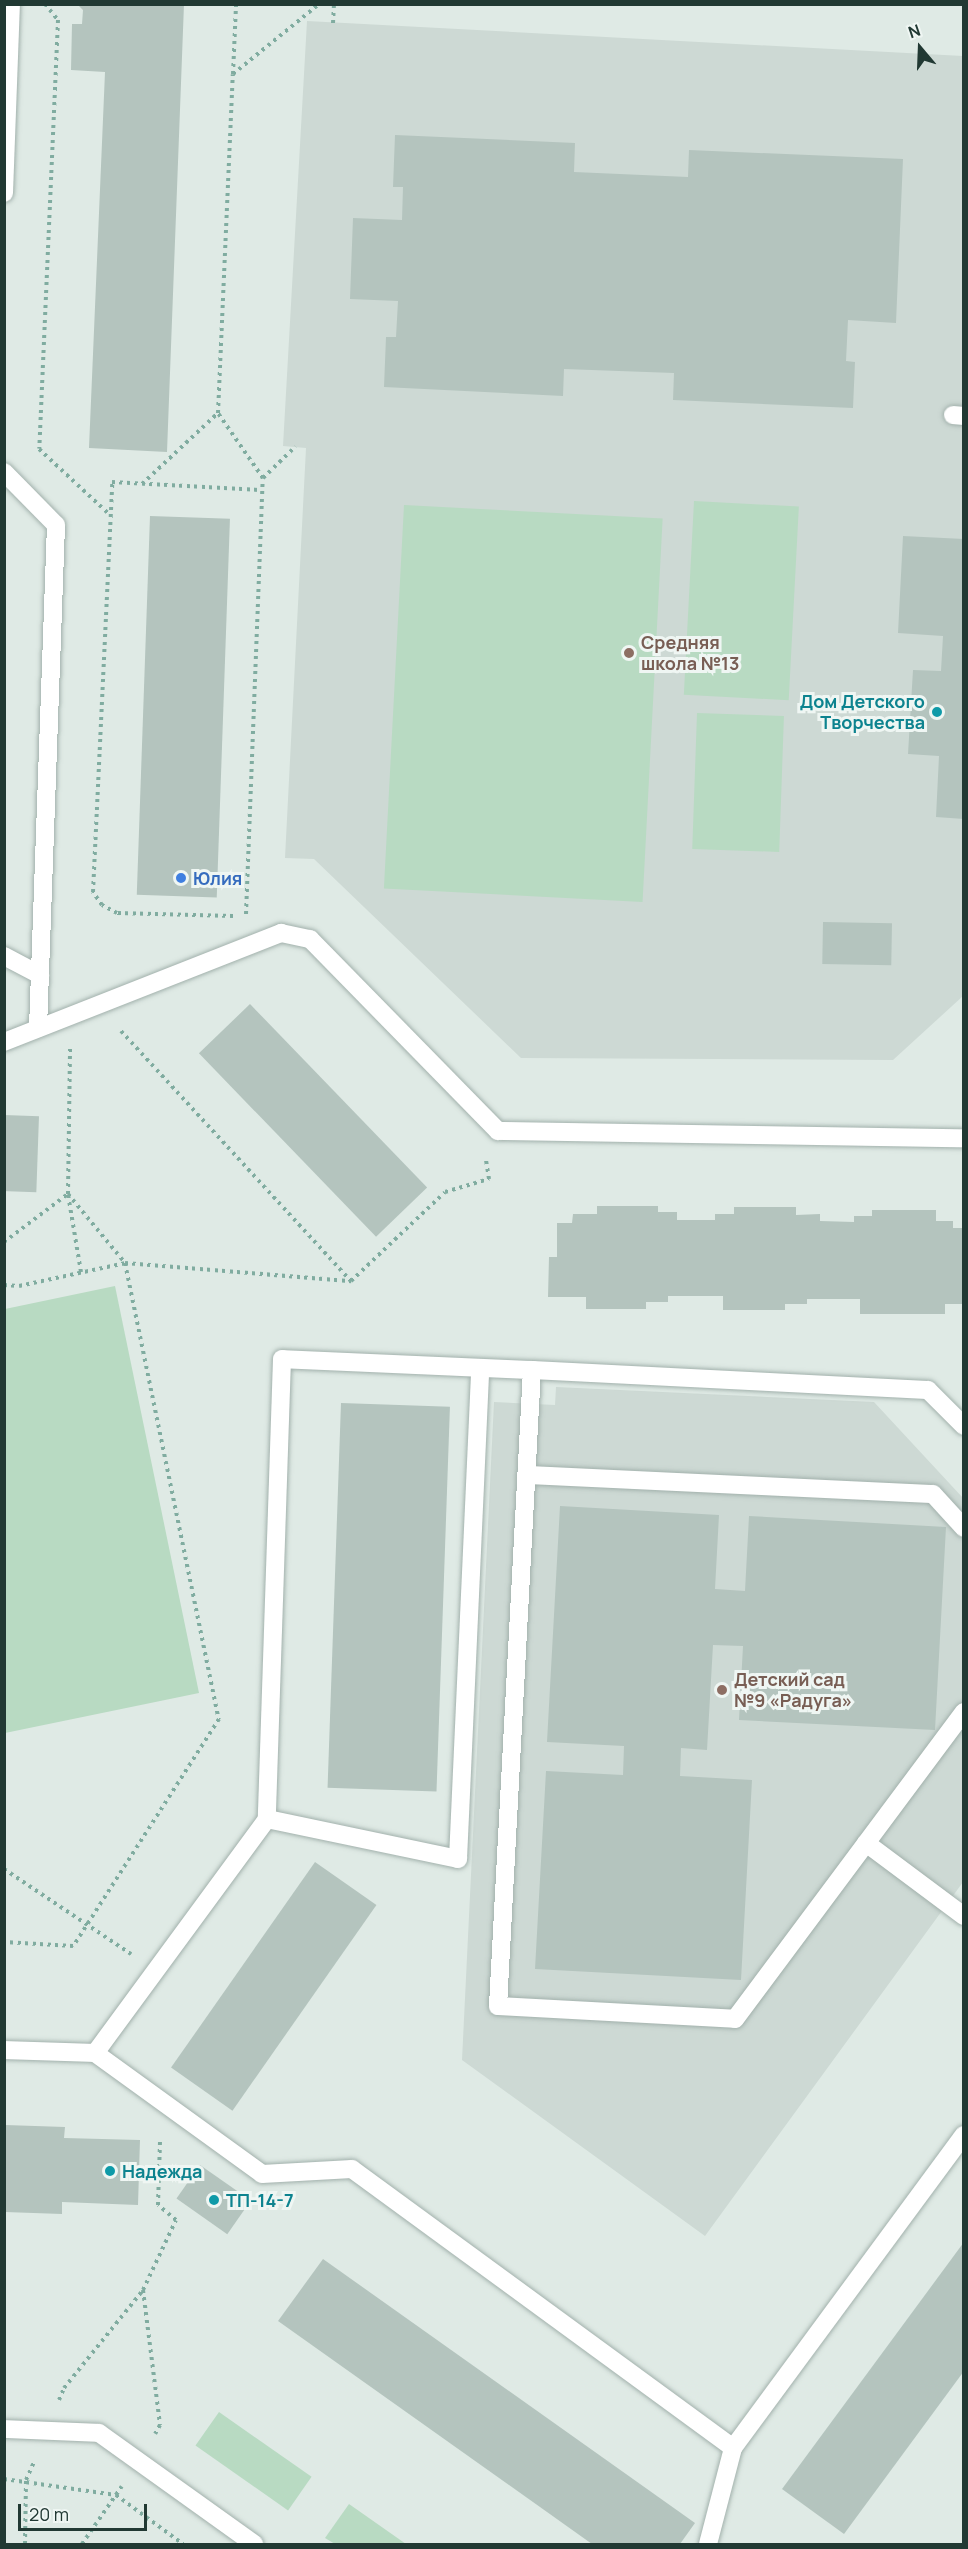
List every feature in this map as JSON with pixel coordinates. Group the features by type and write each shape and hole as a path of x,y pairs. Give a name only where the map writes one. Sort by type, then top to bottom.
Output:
{"lane":[{"path":"4,192 12,5"},
{"path":"4,471 56,525 38,1028"},
{"path":"4,1042 281,933 310,939 498,1131 963,1138"},
{"path":"4,956 40,975"},
{"path":"95,2053 267,1819 282,1359 928,1390 963,1425"},
{"path":"267,1819 458,1859 480,1368"},
{"path":"532,1370 498,2006 735,2019 963,1712"},
{"path":"527,1475 933,1494 963,1528"},
{"path":"866,1843 963,1916"},
{"path":"4,2050 95,2053 262,2174 352,2169 733,2448"},
{"path":"708,2544 733,2448 963,2135"},
{"path":"4,2429 99,2433 254,2544"}],"path":[{"path":"45,4 58,20 39,449 111,516"},
{"path":"236,4 218,413 263,478 246,917 117,913 102,905 93,892 112,482 262,490"},
{"path":"233,74 319,4"},
{"path":"333,23 334,4"},
{"path":"142,484 218,413"},
{"path":"263,478 295,447"},
{"path":"115,1023 351,1281"},
{"path":"70,1040 68,1194 81,1272"},
{"path":"4,1285 18,1286 125,1263 351,1281 445,1192 489,1179 486,1160"},
{"path":"4,1242 68,1194"},
{"path":"4,1941 73,1946 219,1719 125,1263 68,1194"},
{"path":"4,1869 156,1970"},
{"path":"25,2544 26,2480 64,2388 143,2290 176,2220 158,2205 160,2128"},
{"path":"82,2544 160,2425 143,2290"},
{"path":"4,2479 26,2480 116,2495 183,2544"}],"shaded area":[{"name":"Средняя школа №13","path":"307,21 963,56 963,996 893,1060 521,1058 314,859 285,858 306,448 283,446"},
{"name":"Детский сад №9 «Радуга»","path":"556,1387 874,1402 963,1498 963,1882 705,2236 462,2060 494,1402 555,1405"}],"green space":[{"path":"694,501 799,506 789,700 684,695"},
{"path":"404,505 663,519 643,902 384,888"},
{"path":"697,713 784,716 779,852 692,849"},
{"path":"115,1286 199,1693 5,1733 5,1309"},
{"path":"219,2412 312,2477 288,2510 195,2446"},
{"path":"349,2504 406,2544 335,2544 325,2538"}],"building":[{"path":"77,4 184,4 167,452 89,448 105,72 71,70 72,24 82,24 83,10"},
{"path":"395,135 575,143 574,172 688,177 689,150 903,159 896,323 848,320 846,361 855,362 853,408 673,400 674,373 564,369 563,396 384,387 386,337 396,337 398,301 350,299 353,218 402,220 403,187 393,187"},
{"path":"150,516 230,519 217,898 137,895"},
{"name":"Дом Детского Творчества","path":"903,536 964,539 964,819 936,817 939,756 908,754 913,670 941,671 943,636 898,633"},
{"path":"823,922 892,923 891,965 822,964"},
{"path":"250,1004 427,1187 376,1237 199,1053"},
{"path":"4,1115 39,1116 36,1192 4,1191"},
{"path":"597,1206 658,1206 658,1212 677,1212 677,1220 715,1220 715,1214 734,1214 734,1207 796,1207 796,1215 820,1214 820,1221 854,1222 854,1216 872,1216 872,1210 936,1210 936,1221 953,1221 953,1228 964,1228 964,1304 945,1304 945,1314 860,1314 860,1299 807,1299 807,1304 785,1304 785,1310 723,1310 723,1296 668,1296 668,1302 646,1302 646,1309 586,1309 586,1297 548,1297 549,1257 557,1257 557,1223 572,1223 573,1214 597,1214"},
{"path":"341,1403 450,1407 436,1792 328,1788"},
{"path":"560,1506 719,1515 715,1589 745,1591 749,1516 946,1527 935,1730 739,1720 743,1646 713,1645 707,1750 681,1748 680,1776 752,1780 741,1980 535,1969 546,1771 623,1775 624,1746 547,1742"},
{"path":"315,1862 376,1905 232,2111 171,2068"},
{"path":"5,2125 65,2127 64,2138 140,2140 138,2205 62,2202 62,2214 5,2212"},
{"name":"ТП-14-7","path":"200,2165 251,2201 227,2234 176,2199"},
{"path":"964,2242 964,2371 844,2534 782,2489"},
{"path":"323,2259 695,2523 680,2544 592,2544 278,2321"}],"place":[{"name":"Средняя школа №13","path":"629,653"},
{"name":"Дом Детского Творчества","path":"937,712"},
{"name":"Юлия","path":"181,878"},
{"name":"Детский сад №9 «Радуга»","path":"722,1690"},
{"name":"Надежда","path":"110,2171"},
{"name":"ТП-14-7","path":"214,2200"}]}
